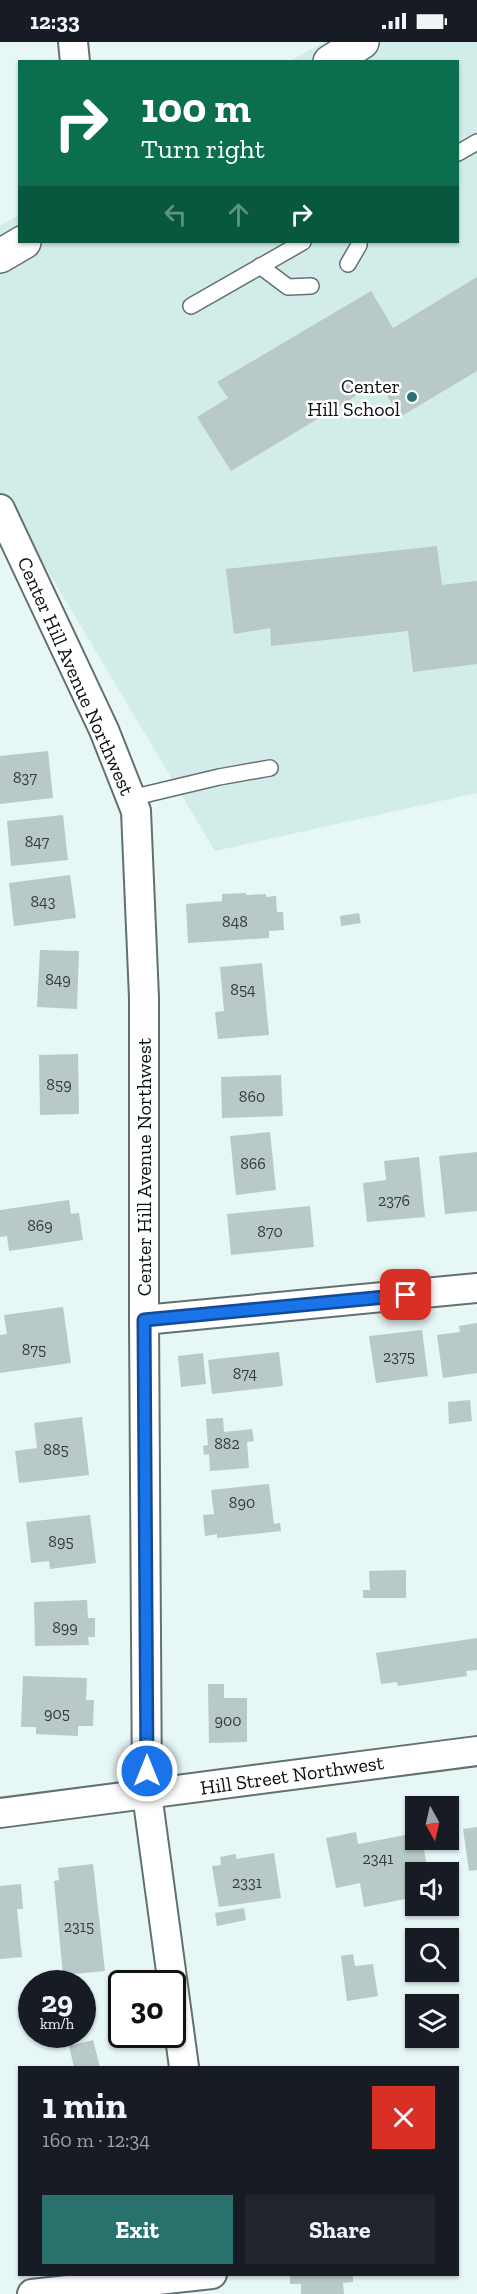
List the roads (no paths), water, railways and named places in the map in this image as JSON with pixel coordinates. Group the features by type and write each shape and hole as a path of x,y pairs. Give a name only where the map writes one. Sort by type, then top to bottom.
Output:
{"main road":[{"path":"333,60 362,42"},
{"path":"0,256 22,243"}],"street":[{"path":"73,42 75,60"},
{"name":"Center Hill Avenue Northwest","path":"0,509 104,730 136,811 144,998 147,1794 184,2066"},
{"path":"144,1320 477,1288"},
{"name":"Hill Street Northwest","path":"0,1813 477,1751"},
{"path":"32,2294 194,2276"},
{"path":"212,2276 214,2294"}],"lane":[{"path":"459,152 477,142"},
{"path":"191,306 301,243"},
{"path":"348,264 359,243"},
{"path":"260,266 288,287 311,286"},
{"path":"131,798 219,777 270,768"}],"place":[{"name":"Center Hill School","path":"412,397"}]}
